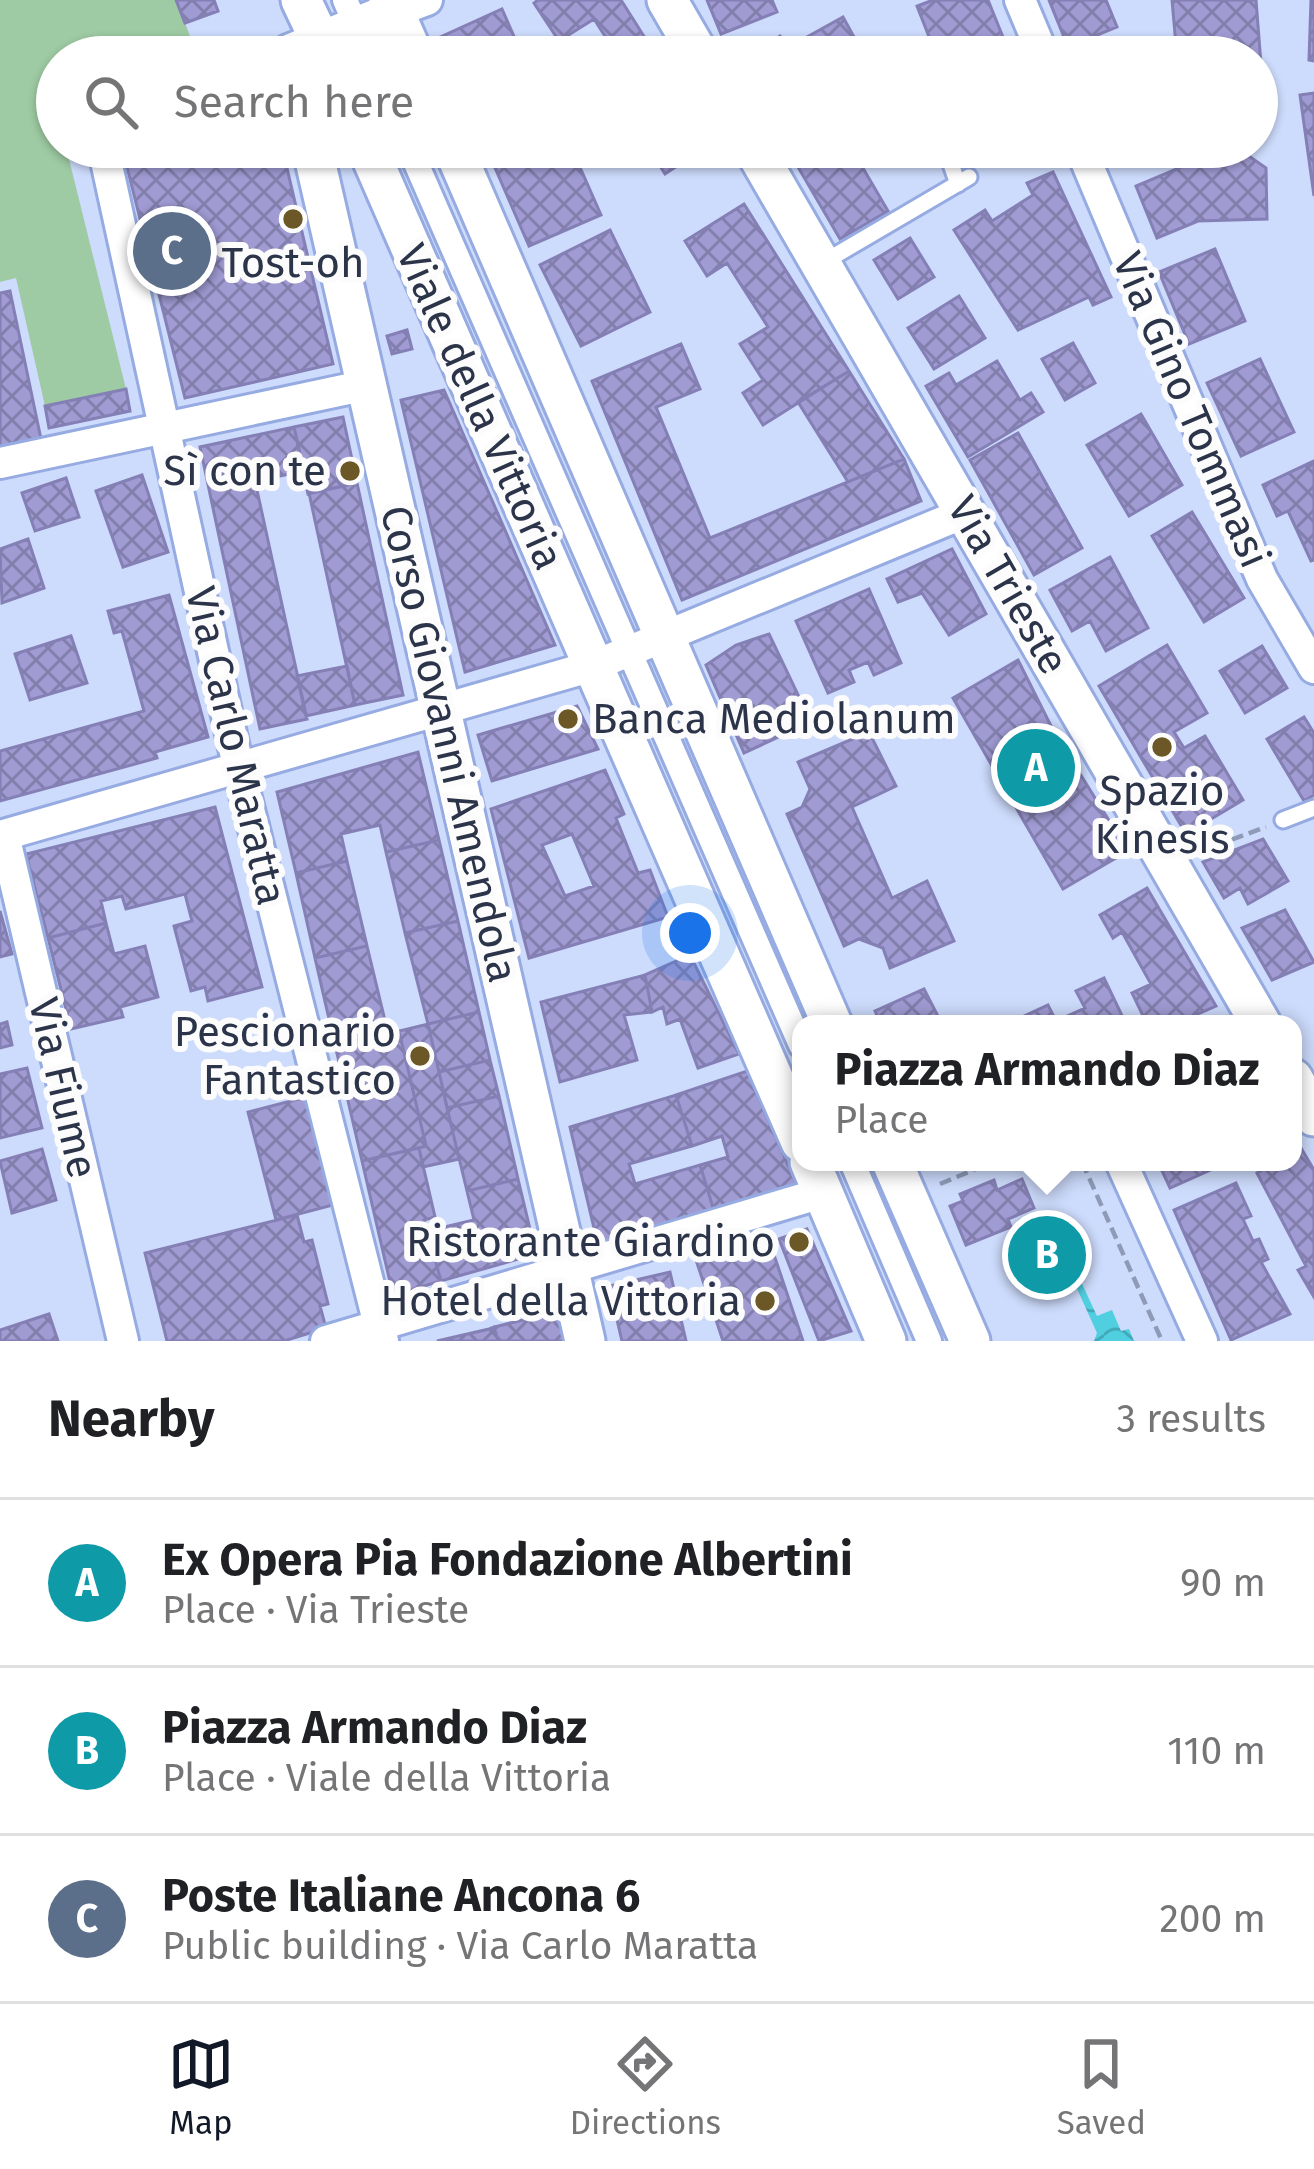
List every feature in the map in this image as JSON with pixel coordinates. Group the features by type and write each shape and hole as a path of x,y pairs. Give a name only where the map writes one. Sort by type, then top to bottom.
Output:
{"street":[{"path":"280,0 315,36"},
{"path":"301,0 319,36"},
{"path":"667,0 688,36"},
{"path":"1020,0 1035,36"},
{"path":"339,36 403,4 410,36"},
{"name":"Via Carlo Maratta","path":"108,168 238,766 381,1333"},
{"name":"Corso Giovanni Amendola","path":"317,168 585,1341"},
{"name":"Viale della Vittoria","path":"378,168 629,653 827,1015"},
{"name":"Viale della Vittoria","path":"418,168 792,1024"},
{"name":"Viale della Vittoria","path":"460,168 792,1116"},
{"name":"Via Trieste","path":"765,168 967,512 1249,1015"},
{"name":"Via Gino Tommasi","path":"1089,168 1262,580 1314,668"},
{"path":"0,463 163,425 368,386"},
{"path":"2,836 629,653 967,512"},
{"name":"Via Fiume","path":"2,836 123,1341"},
{"path":"856,1171 929,1341"},
{"path":"901,1171 970,1341"},
{"path":"1125,1171 1202,1341"},
{"path":"326,1341 381,1333 569,1271 816,1177 886,1341"}],"lane":[{"path":"821,263 963,181 956,168"},
{"path":"1282,820 1314,808"}],"path":[{"path":"1199,852 1240,836"},
{"path":"938,1185 971,1171"},
{"path":"1086,1171 1162,1341"}],"shaded area":[{"path":"0,0 214,0 218,11 185,23 190,36 36,36 36,168 71,168 126,389 45,406 16,278 0,282"}],"water":[{"path":"1071,1260 1097,1316 1112,1310 1121,1331 1129,1329 1134,1341 1094,1341 1097,1333 1065,1262"}],"building":[{"path":"176,0 214,0 218,11 185,23"},
{"path":"621,0 644,36 605,36 594,19 567,36 556,36 534,3"},
{"path":"707,0 772,0 777,12 721,34"},
{"path":"933,0 988,0 1003,36 929,36 917,6"},
{"path":"1049,0 1106,0 1117,27 1095,36 1064,36"},
{"path":"1172,0 1256,0 1259,36 1175,36"},
{"path":"1314,0 1314,61 1309,60"},
{"path":"502,9 514,36 443,36"},
{"path":"843,17 853,36 809,36"},
{"path":"1314,93 1314,196 1300,95"},
{"path":"127,168 287,168 333,364 185,398"},
{"path":"495,168 580,168 601,215 529,246"},
{"path":"799,168 863,168 888,211 840,239"},
{"path":"1179,168 1266,168 1267,219 1198,221 1157,238 1136,186"},
{"path":"1053,172 1111,297 1093,305 1089,297 1018,330 954,230 985,210 992,221 1033,195 1027,183"},
{"path":"744,204 849,371 763,425 743,393 763,380 740,344 768,327 727,263 707,276 685,241"},
{"path":"610,230 650,312 581,346 540,265"},
{"path":"910,238 934,277 898,299 874,260"},
{"path":"1215,249 1245,321 1189,344 1159,272"},
{"path":"10,291 41,439 0,447 0,293"},
{"path":"959,296 985,338 934,369 908,328"},
{"path":"407,330 412,349 392,354 387,336"},
{"path":"1073,343 1095,383 1065,400 1042,359"},
{"path":"681,344 700,389 656,407 710,538 904,459 921,501 682,600 592,381"},
{"path":"1260,359 1294,432 1241,456 1207,383"},
{"path":"997,361 1020,400 1031,393 1043,412 968,457 926,386 949,373 956,385"},
{"path":"849,371 904,459 848,482 798,402"},
{"path":"126,389 130,411 49,428 45,406"},
{"path":"444,390 555,645 465,672 401,400"},
{"path":"1141,414 1182,485 1129,516 1087,445"},
{"path":"343,417 357,483 308,494 294,427"},
{"path":"294,427 304,471 255,481 307,719 260,729 200,447"},
{"path":"1018,433 1082,548 1034,575 970,460"},
{"path":"1314,461 1311,561 1288,511 1277,516 1263,485"},
{"path":"142,475 168,552 123,567 96,491"},
{"path":"66,478 79,517 35,531 22,493"},
{"path":"357,483 403,695 355,705 309,493"},
{"path":"1192,512 1244,598 1204,622 1152,536"},
{"path":"28,539 44,588 2,603 0,549"},
{"path":"952,549 986,614 949,635 922,593 898,602 887,579"},
{"path":"1110,557 1148,628 1106,651 1090,621 1072,631 1050,590"},
{"path":"869,589 901,663 874,675 868,662 849,670 854,682 828,693 796,621"},
{"path":"169,595 208,737 155,752 157,758 0,801 0,751 144,711 122,631 114,633 108,611"},
{"path":"769,634 811,722 744,753 706,665 736,645"},
{"path":"71,636 87,683 30,700 15,654"},
{"path":"1167,645 1207,713 1174,732 1184,748 1205,736 1243,800 1186,834 1099,686"},
{"path":"1262,646 1287,688 1245,713 1220,671"},
{"path":"1018,660 1054,732 1128,851 1063,889 953,698"},
{"path":"347,666 355,705 306,716 297,676"},
{"path":"577,706 598,749 492,781 478,735"},
{"path":"1304,717 1314,733 1314,795 1304,801 1267,739"},
{"path":"869,732 896,786 852,807 892,898 927,881 954,941 890,968 883,948 859,939 844,946 787,814 802,807 810,789 798,762"},
{"path":"418,752 439,840 386,852 380,825 341,834 347,861 296,873 277,792"},
{"path":"605,770 624,814 616,818 638,873 650,870 668,917 529,958 491,809","holes":["572,834 594,886 565,896 542,845"]},
{"path":"215,807 262,987 208,1001 205,987 191,991 174,926 192,921 185,894 126,909 122,896 101,901 106,923 48,938 26,854"},
{"path":"1263,839 1288,881 1248,904 1240,888 1224,898 1203,862"},
{"path":"439,840 458,921 405,933 386,852"},
{"path":"347,861 367,946 315,958 296,873"},
{"path":"1147,888 1216,1006 1196,1015 1143,1015 1132,993 1151,984 1122,932 1113,938 1100,915"},
{"path":"1285,910 1314,962 1272,980 1242,928"},
{"path":"0,911 12,954 0,957"},
{"path":"458,921 479,1012 428,1024 405,933"},
{"path":"106,923 114,954 145,946 158,997 120,1007 123,1017 71,1029 48,938"},
{"path":"367,946 388,1033 335,1045 315,958"},
{"path":"690,955 739,1054 698,1068 680,1019 667,1024 663,1007 652,1012 645,975"},
{"path":"645,975 652,1012 624,1015 637,1060 560,1082 541,1002"},
{"path":"1104,978 1122,1015 1069,1015 1085,1008 1076,991"},
{"path":"924,989 937,1015 877,1015 875,1011"},
{"path":"1048,1005 1053,1015 1026,1015"},
{"path":"479,1012 490,1060 439,1072 428,1024"},
{"path":"7,1022 12,1045 0,1048 0,1024"},
{"path":"428,1024 459,1159 423,1167 419,1148 426,1146 399,1031"},
{"path":"399,1031 426,1146 362,1161 335,1045"},
{"path":"490,1060 499,1096 447,1108 439,1072"},
{"path":"27,1068 42,1128 0,1138 0,1074"},
{"path":"747,1071 798,1188 715,1214 700,1165 728,1157 722,1136 692,1146 676,1095"},
{"path":"676,1095 692,1146 629,1164 635,1184 700,1165 715,1214 599,1249 570,1127"},
{"path":"499,1096 518,1179 467,1191 447,1108"},
{"path":"306,1097 333,1205 276,1220 248,1112"},
{"path":"419,1148 435,1217 424,1220 441,1281 393,1295 362,1161"},
{"path":"42,1149 56,1200 12,1213 0,1161"},
{"path":"1302,1150 1314,1170 1314,1297 1298,1270 1306,1266 1257,1173 1302,1171"},
{"path":"1162,1171 1208,1171 1170,1188"},
{"path":"518,1179 536,1254 441,1281 427,1231 474,1220 467,1191"},
{"path":"1022,1179 1034,1208 1008,1219 1011,1227 966,1245 950,1206 963,1201 960,1194 994,1180 997,1190"},
{"path":"1236,1183 1251,1216 1243,1219 1253,1241 1259,1239 1268,1259 1261,1262 1290,1314 1231,1340 1174,1210"},
{"path":"297,1215 304,1242 312,1240 328,1304 320,1306 326,1328 284,1341 167,1341 145,1253"},
{"path":"807,1229 851,1331 819,1341 779,1239"},
{"path":"768,1237 803,1341 723,1341 696,1260"},
{"path":"670,1272 686,1341 622,1341 609,1286"},
{"path":"564,1310 571,1341 498,1341 494,1327"},
{"path":"49,1314 58,1341 0,1341 0,1330"},
{"path":"494,1327 498,1341 437,1341 489,1329"}],"place":[{"name":"Tost-oh","path":"293,219"},
{"name":"Poste Italiane Ancona 6","path":"172,251"},
{"name":"Sì con te","path":"350,471"},
{"name":"Banca Mediolanum","path":"568,719"},
{"name":"Spazio Kinesis","path":"1162,747"},
{"name":"Ex Opera Pia Fondazione Albertini","path":"1036,768"},
{"name":"Pescionario Fantastico","path":"420,1056"},
{"name":"Ristorante Giardino","path":"799,1242"},
{"name":"Piazza Armando Diaz","path":"1047,1255"},
{"name":"Hotel della Vittoria","path":"765,1301"}]}
